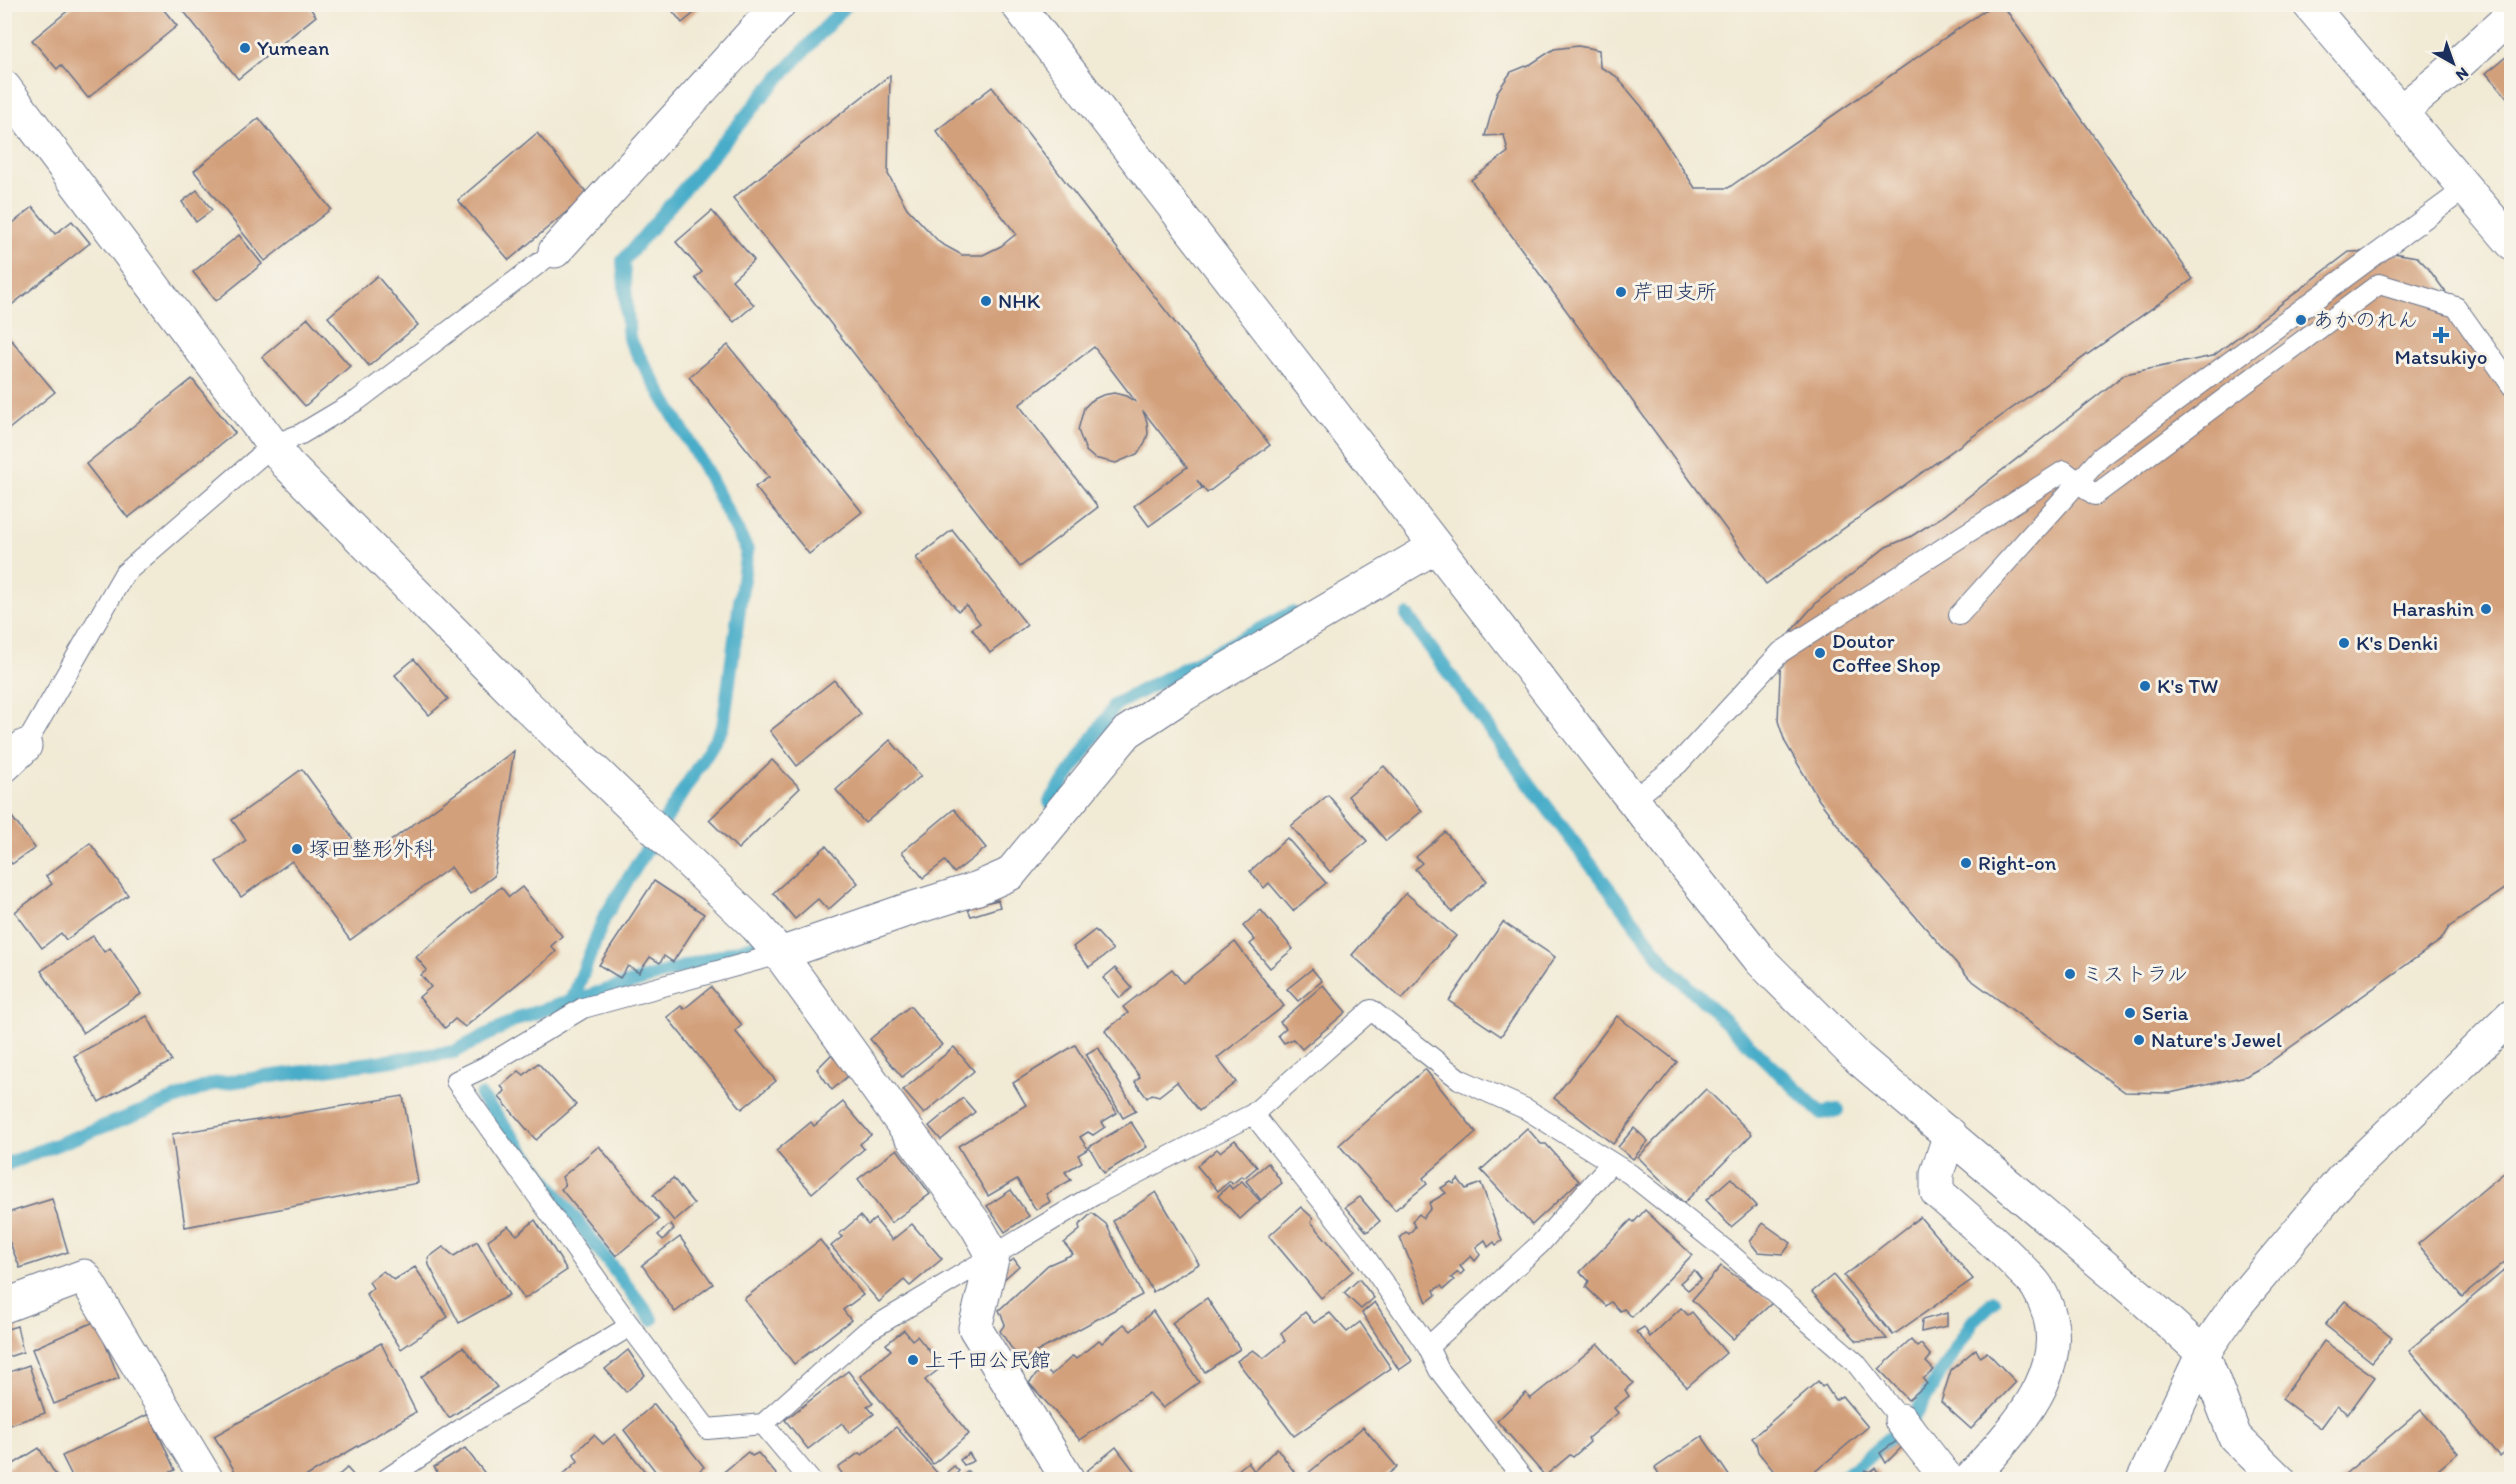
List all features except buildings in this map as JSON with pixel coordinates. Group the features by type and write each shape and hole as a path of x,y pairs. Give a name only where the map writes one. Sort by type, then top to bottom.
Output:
{"street":[{"path":"555,251 779,4"},
{"path":"1017,4 1435,547 1761,961 1858,1058 2144,1299 2203,1353 2235,1437 2279,1479"},
{"path":"2309,4 2511,243"},
{"path":"2401,111 2449,72 2511,15"},
{"path":"4,87 295,473 524,703 771,943 976,1224 993,1255 975,1328 1068,1479"},
{"path":"771,943 901,912 978,888 1010,874 1126,732 1185,694 1435,547"},
{"path":"2143,1479 2203,1353 2238,1303 2342,1179 2511,1015"},
{"path":"1950,1134 1937,1173 1937,1192 2002,1248 2017,1264 2038,1288 2052,1320 2053,1358 2038,1393 2014,1430 1969,1479"},
{"path":"4,1306 84,1276 207,1479"},
{"path":"1901,1420 1948,1479"}],"lane":[{"path":"1959,615 2101,457 2466,188"},
{"path":"15,756 124,573 273,445 301,434 358,400 555,251"},
{"path":"1633,800 1678,764 1781,652 2064,471 2095,495 2379,284 2456,307 2511,386"},
{"path":"771,943 583,1008 483,1068 456,1081 630,1326 707,1429 763,1424 866,1332 1094,1195 1252,1114 1371,1010 1459,1079 1526,1109 1630,1174 1729,1253 1855,1362 1901,1420"},
{"path":"1252,1114 1357,1245 1428,1347 1439,1370 1524,1479"},
{"path":"1428,1347 1540,1244 1611,1163"},
{"path":"385,1479 466,1426 630,1326"},
{"path":"763,1424 810,1479"}],"waterway":[{"path":"4,1165 213,1084 454,1052 521,1017 572,1001 604,918 723,727 747,550 705,469 629,339 623,261 766,92 847,4"},
{"path":"1050,802 1116,704 1292,613"},
{"path":"1407,616 1531,786 1668,967 1821,1113 1838,1110"},
{"path":"572,1001 769,941"},
{"path":"481,1096 652,1319"},
{"path":"1911,1421 1973,1321 1994,1301"},
{"path":"1841,1480 1897,1432"}],"place":[{"name":"Yumean","path":"245,48"},
{"name":"芹田支所","path":"1621,292"},
{"name":"NHK","path":"986,301"},
{"name":"あかのれん","path":"2301,320"},
{"name":"Matsukiyo","path":"2441,335"},
{"name":"Harashin","path":"2486,609"},
{"name":"K's Denki","path":"2344,643"},
{"name":"Doutor Coffee Shop","path":"1820,653"},
{"name":"K's TW","path":"2145,686"},
{"name":"塚田整形外科","path":"297,849"},
{"name":"Right-on","path":"1966,863"},
{"name":"ミストラル","path":"2070,974"},
{"name":"Seria","path":"2130,1013"},
{"name":"Nature's Jewel","path":"2139,1040"},
{"name":"上千田公民館","path":"913,1360"}]}
